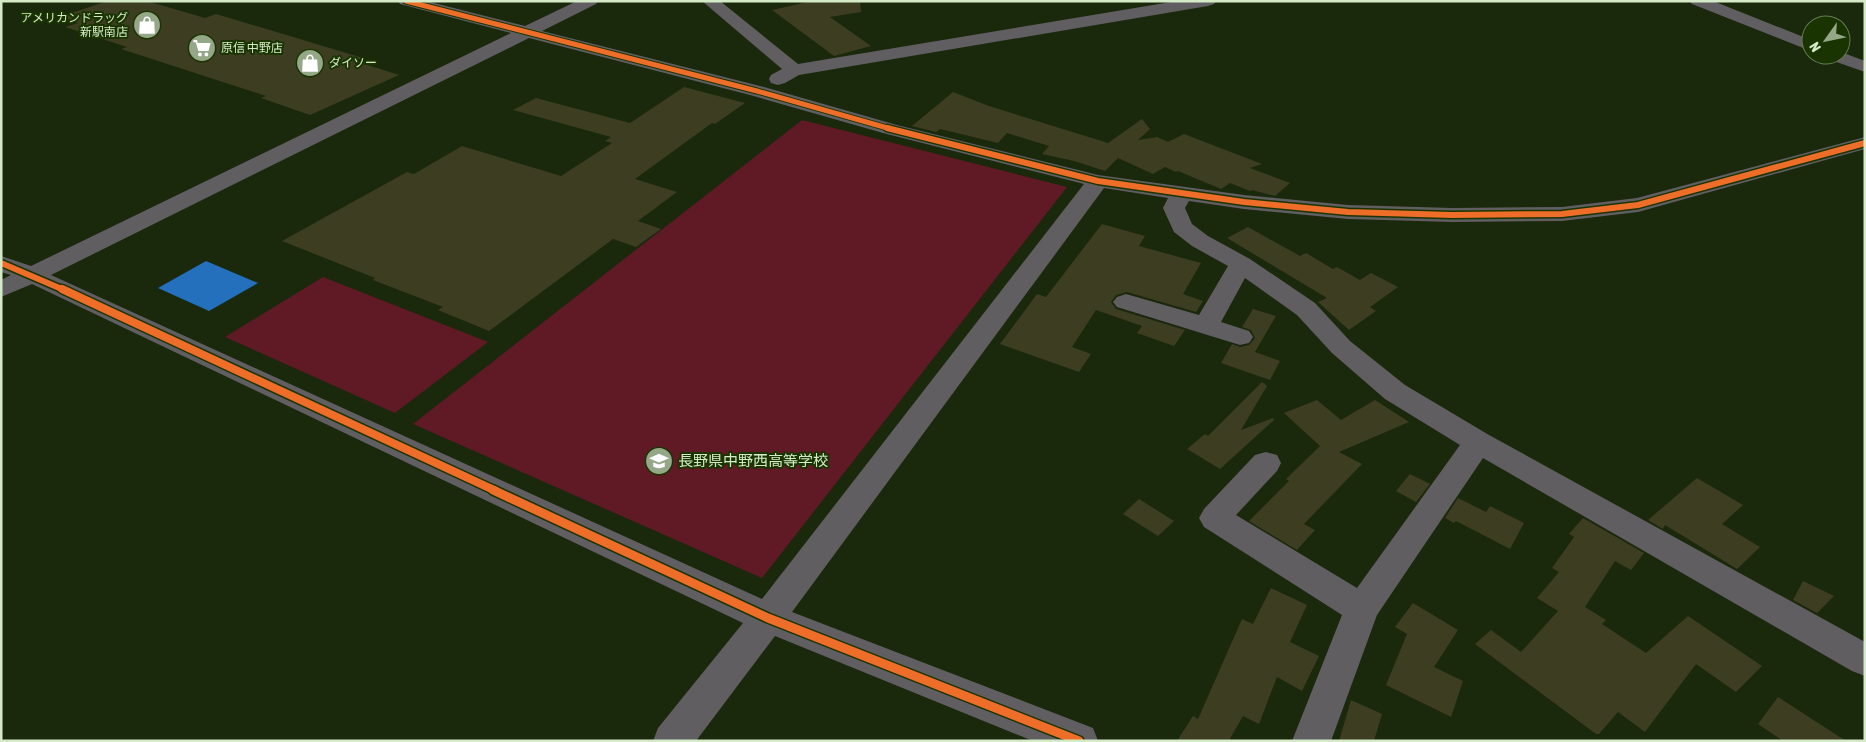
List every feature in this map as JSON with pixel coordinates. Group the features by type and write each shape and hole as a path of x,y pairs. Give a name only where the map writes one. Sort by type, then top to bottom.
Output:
{"street":[{"path":"406,1 756,91 890,129 1098,180 1244,202 1348,212 1452,215 1562,214 1638,205 1865,143"},
{"path":"1,290 590,1"},
{"path":"710,1 794,70"},
{"path":"756,91 794,70 1208,1"},
{"path":"1698,1 1801,42"},
{"path":"1851,62 1865,67"},
{"path":"672,741 768,618 1098,180"},
{"path":"1181,194 1174,208 1182,227 1200,241 1241,264 1306,309 1340,348 1395,392 1478,442 1865,660"},
{"path":"1,263 32,275 768,618 1079,741"},
{"path":"1206,326 1241,264"},
{"path":"1126,302 1240,337"},
{"path":"1311,741 1362,609 1478,442"},
{"path":"1266,463 1215,518 1362,609"}],"shaded area":[{"path":"802,120 1067,187 762,578 413,424"},
{"path":"323,277 488,342 395,413 225,337"}],"water":[{"path":"206,261 258,283 209,311 158,288"}],"building":[{"path":"107,1 147,1 205,18 216,14 363,58 355,61 399,75 310,115 261,98 266,96 121,49 127,47 65,27 78,23 60,17"},
{"path":"812,1 860,1 861,12 830,17 871,46 834,56 772,10"},
{"path":"684,87 745,103 715,124 712,123 635,179 677,192 638,221 661,229 636,247 613,239 489,331 438,310 443,307 373,280 375,278 282,241 407,172 414,174 462,146 561,176 612,143 605,141 611,137 513,110 536,98 630,123"},
{"path":"953,92 989,106 1108,143 1142,119 1150,129 1138,140 1157,137 1168,142 1184,134 1262,164 1250,168 1290,183 1275,196 1250,191 1230,183 1221,189 1165,167 1153,174 1118,158 1105,171 1074,161 1042,154 1049,146 1007,133 998,143 940,129 936,132 912,126"},
{"path":"1102,224 1145,236 1139,246 1201,263 1183,294 1203,301 1196,312 1127,292 1116,295 1111,302 1116,309 1185,330 1174,346 1137,333 1142,326 1096,310 1072,347 1091,354 1079,372 1000,344 1037,294 1046,297"},
{"path":"1248,227 1300,256 1306,253 1333,269 1337,267 1360,280 1371,273 1398,287 1370,307 1376,311 1349,330 1318,302 1327,298 1227,238"},
{"path":"1253,309 1276,316 1255,352 1280,361 1270,380 1221,363 1232,344 1240,347 1249,345 1255,338 1251,330 1242,327"},
{"path":"1262,382 1267,386 1241,430 1273,418 1274,420 1220,469 1187,449 1205,434 1208,436"},
{"path":"1317,400 1341,420 1375,400 1409,422 1339,452 1362,464 1304,524 1315,530 1297,550 1249,521 1289,481 1286,479 1320,446 1284,413"},
{"path":"1410,474 1430,484 1416,502 1396,491"},
{"path":"1697,478 1743,505 1722,524 1760,547 1737,569 1665,525 1663,529 1648,520"},
{"path":"1458,498 1486,512 1490,506 1524,523 1510,549 1456,521 1454,523 1445,518"},
{"path":"1139,499 1174,521 1158,536 1123,514"},
{"path":"1583,518 1644,553 1631,570 1615,561 1585,607 1606,620 1602,624 1646,653 1688,616 1762,666 1736,692 1696,664 1645,732 1618,712 1599,734 1596,734 1475,644 1491,630 1521,652 1558,611 1537,598 1559,572 1552,568 1574,537 1569,534"},
{"path":"1803,581 1834,596 1817,613 1793,600"},
{"path":"1271,588 1307,605 1290,642 1319,656 1302,691 1277,677 1259,724 1243,716 1230,739 1232,741 1177,741 1193,716 1198,719 1242,619 1253,624"},
{"path":"1413,603 1458,630 1434,667 1463,681 1451,717 1386,685 1407,634 1395,627"},
{"path":"1778,697 1846,741 1783,741 1758,724"},
{"path":"1351,700 1382,714 1374,741 1339,741"}],"cycle path":[{"path":"406,1 757,91 890,129 1098,181 1244,202 1348,212 1452,215 1562,214 1638,205 1865,143"},
{"path":"1,263 32,275 768,618 1079,741"}],"place":[{"name":"アメリカンドラッグ 新駅南店","path":"147,25"},
{"name":"原信 中野店","path":"202,48"},
{"name":"ダイソー","path":"310,63"},
{"name":"長野県中野西高等学校","path":"659,461"}]}
